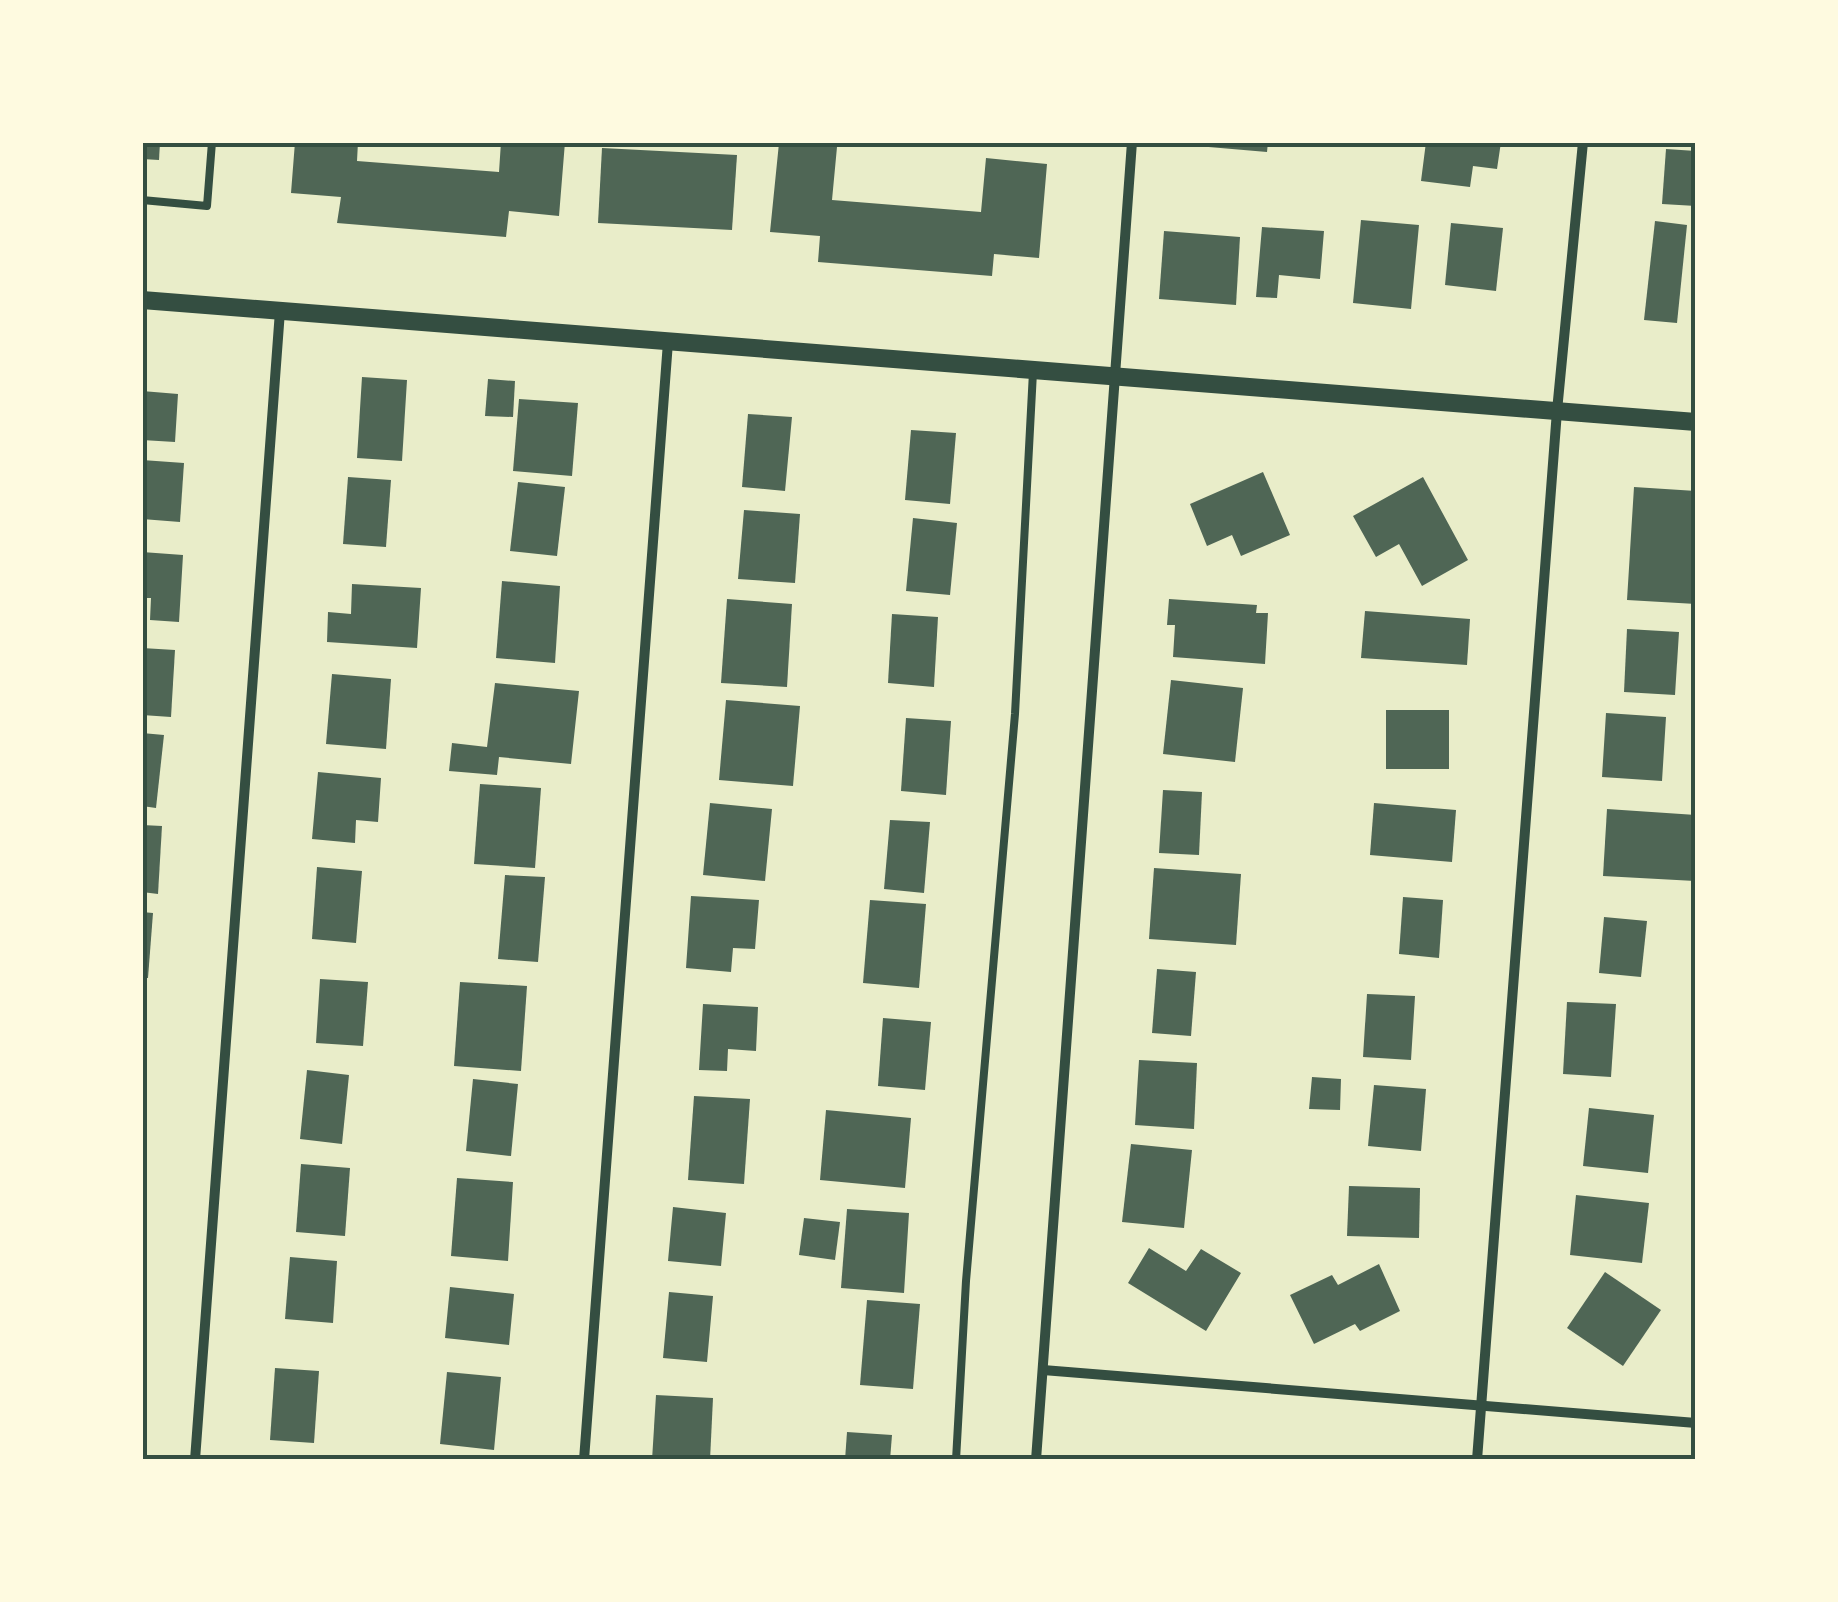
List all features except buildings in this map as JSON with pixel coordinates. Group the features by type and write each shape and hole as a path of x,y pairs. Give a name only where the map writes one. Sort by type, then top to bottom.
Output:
{"street":[{"path":"1036,1460 1132,142"},
{"path":"1478,1460 1556,412 1583,142"},
{"path":"142,300 1696,422"},
{"path":"195,1460 280,311"},
{"path":"584,1460 668,342"},
{"path":"1043,1370 1696,1423"}],"lane":[{"path":"142,200 207,206 212,142"},
{"path":"956,1460 966,1281 1015,714 1033,370"}]}
